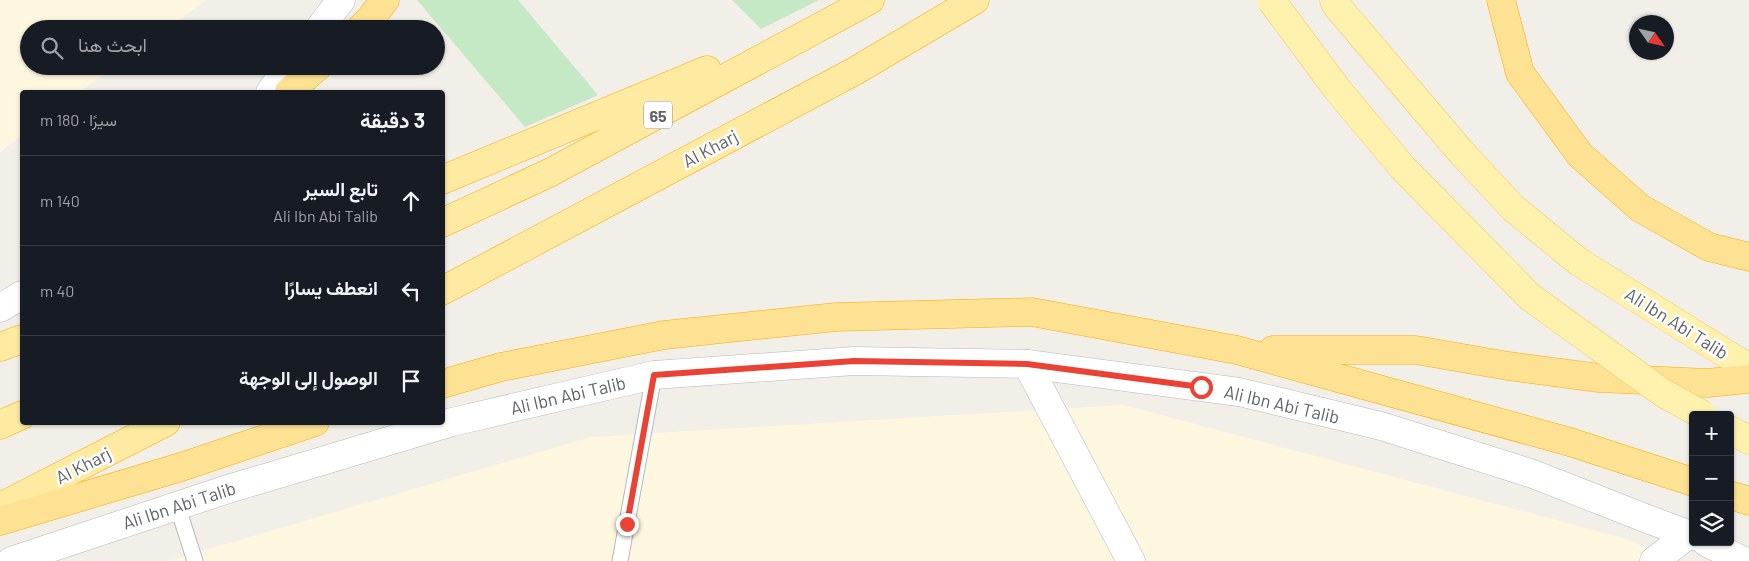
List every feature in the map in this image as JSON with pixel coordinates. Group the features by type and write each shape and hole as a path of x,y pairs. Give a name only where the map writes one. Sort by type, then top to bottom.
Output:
{"highway":[{"path":"369,20 385,0"},
{"name":"Al Kharj","path":"445,289 855,71 975,0"},
{"path":"1501,0 1520,73 1580,155 1640,208 1709,246 1749,257"},
{"path":"445,179 864,3"},
{"name":"65","path":"445,222 551,172 864,3"},
{"path":"292,90 308,75"},
{"path":"445,383 501,367 664,335 836,317 1032,312 1236,350 1570,442 1689,481"},
{"path":"0,347 20,340"},
{"path":"1236,350 1416,350 1508,366 1600,378 1706,383 1749,379"},
{"path":"0,425 20,416"},
{"name":"Al Kharj","path":"0,507 160,425"},
{"path":"0,521 180,467 306,425"},
{"path":"1734,495 1749,501"}],"main road":[{"path":"1271,0 1336,89 1403,168 1530,297 1663,393 1696,411"},
{"name":"Ali Ibn Abi Talib","path":"1334,0 1336,5 1461,152 1513,208 1579,262 1749,368"},
{"path":"1734,432 1749,440"}],"street":[{"path":"326,20 341,0"},
{"path":"272,90 283,75"},
{"path":"0,308 20,296"},
{"name":"Ali Ibn Abi Talib","path":"445,424 654,375 854,361 1027,364 1239,392 1381,426 1533,474 1689,534"},
{"path":"1027,364 1131,561"},
{"name":"Ali Ibn Abi Talib","path":"11,561 177,506 442,425"},
{"path":"1654,561 1689,541"},
{"name":"Ali Ibn Abi Talib","path":"1714,546 1743,561"}],"lane":[{"path":"620,561 654,375"},
{"path":"177,506 195,561"}],"shaded area":[{"path":"0,0 206,0 179,20 20,20 20,75 104,75 83,90 20,90 20,137 0,152"},
{"path":"1124,405 1627,539 1675,561 168,561 591,437"}],"green space":[{"path":"417,0 518,0 598,95 525,127 445,33 445,20 434,20"},
{"path":"732,0 819,0 761,29"}],"route":[{"path":"627,524 654,375 854,361 1027,364 1201,387"}]}
